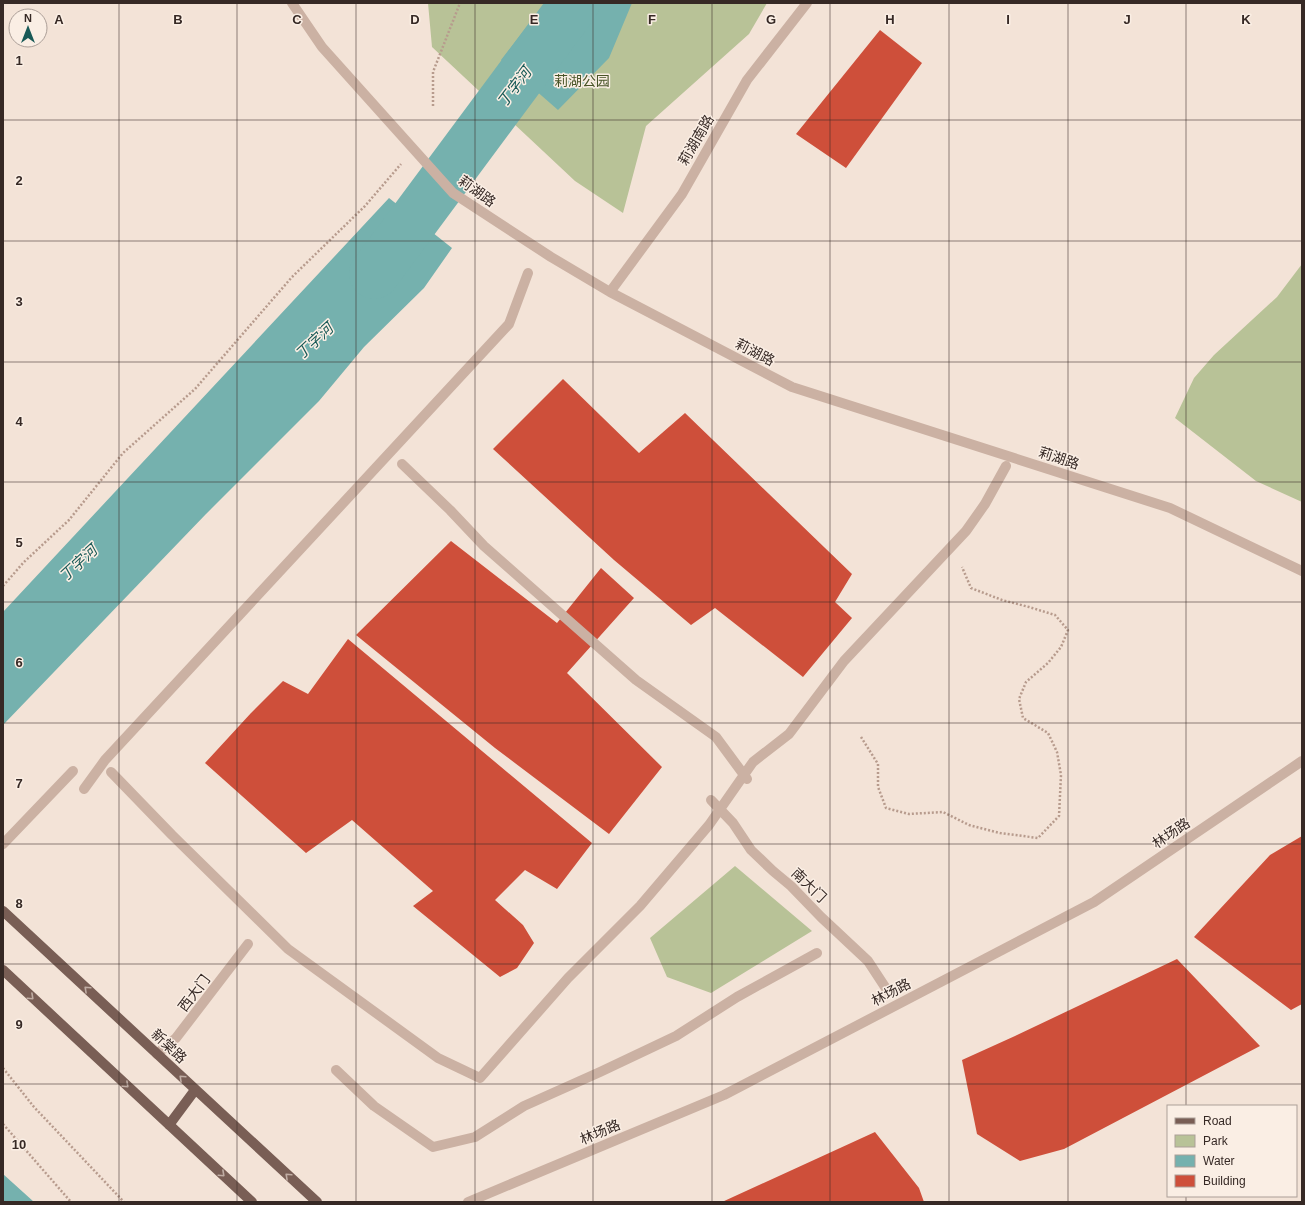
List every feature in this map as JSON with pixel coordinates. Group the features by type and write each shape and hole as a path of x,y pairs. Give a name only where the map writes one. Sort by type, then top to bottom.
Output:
{"main road":[{"name":"新棠路","path":"3,911 316,1202"},
{"path":"3,970 252,1202"},
{"path":"169,1125 195,1090"}],"street":[{"name":"莉湖路","path":"292,3 322,47 453,193 551,257 610,292 792,387 1170,508 1302,571"},
{"name":"莉湖南路","path":"610,292 682,194 747,80 807,3"},
{"path":"84,789 105,760 509,324 528,273"},
{"path":"402,464 450,510 484,546 636,680 716,737 747,779"},
{"path":"111,772 172,835 288,949 438,1058 480,1078 568,978 640,906 709,825 753,762 789,734 844,661 966,532 985,504 1006,466"},
{"name":"林场路","path":"468,1202 724,1095 1094,902 1302,761"},
{"path":"3,844 73,770"},
{"name":"南大门","path":"711,800 733,823 751,850 773,871 792,886 821,917 868,961 887,990"},
{"name":"西大门","path":"157,1054 176,1038 248,944"},
{"path":"336,1070 374,1106 433,1147 475,1137 524,1106 676,1036 736,997 817,953"}],"path":[{"path":"433,106 433,72 460,3"},
{"path":"3,586 24,562 69,520 123,453 195,389 292,277 365,206 406,159"},
{"path":"861,737 878,764 878,787 886,808 909,814 943,812 969,825 1000,833 1038,838 1058,816 1061,775 1057,752 1048,733 1023,718 1019,699 1026,682 1048,663 1061,647 1068,630 1055,615 1002,600 970,588 962,567"},
{"path":"3,1068 34,1107 124,1202"},
{"path":"3,1124 71,1202"}],"green space":[{"name":"莉湖公园","path":"428,3 767,3 749,34 646,126 623,213 575,181 432,47"},
{"path":"1302,264 1302,502 1256,481 1175,418 1194,378 1214,355 1277,297"},
{"path":"735,866 812,931 711,993 667,977 650,938"}],"water":[{"path":"545,3 632,3 609,58 558,110 501,60"},
{"path":"389,198 452,248 424,288 364,347 319,401 206,514 3,725 3,612"},
{"path":"3,1174 34,1202 3,1202"}],"building":[{"path":"880,30 922,63 846,168 796,134"},
{"path":"563,379 639,453 685,413 852,574 835,602 852,618 803,677 715,608 691,625 614,560 493,449"},
{"path":"451,541 557,623 601,568 634,598 567,673 662,767 609,834 495,748 356,635"},
{"path":"348,639 592,843 557,889 525,870 495,900 523,925 534,943 517,968 500,977 413,906 433,891 352,820 306,853 205,763 283,681 308,694"},
{"path":"1302,836 1302,1004 1291,1010 1194,937 1270,855"},
{"path":"1177,959 1260,1046 1064,1149 1020,1161 977,1134 962,1060"},
{"path":"875,1132 919,1188 924,1202 722,1202"}],"waterway":[{"name":"丁字河","path":"374,274 575,3"}]}
